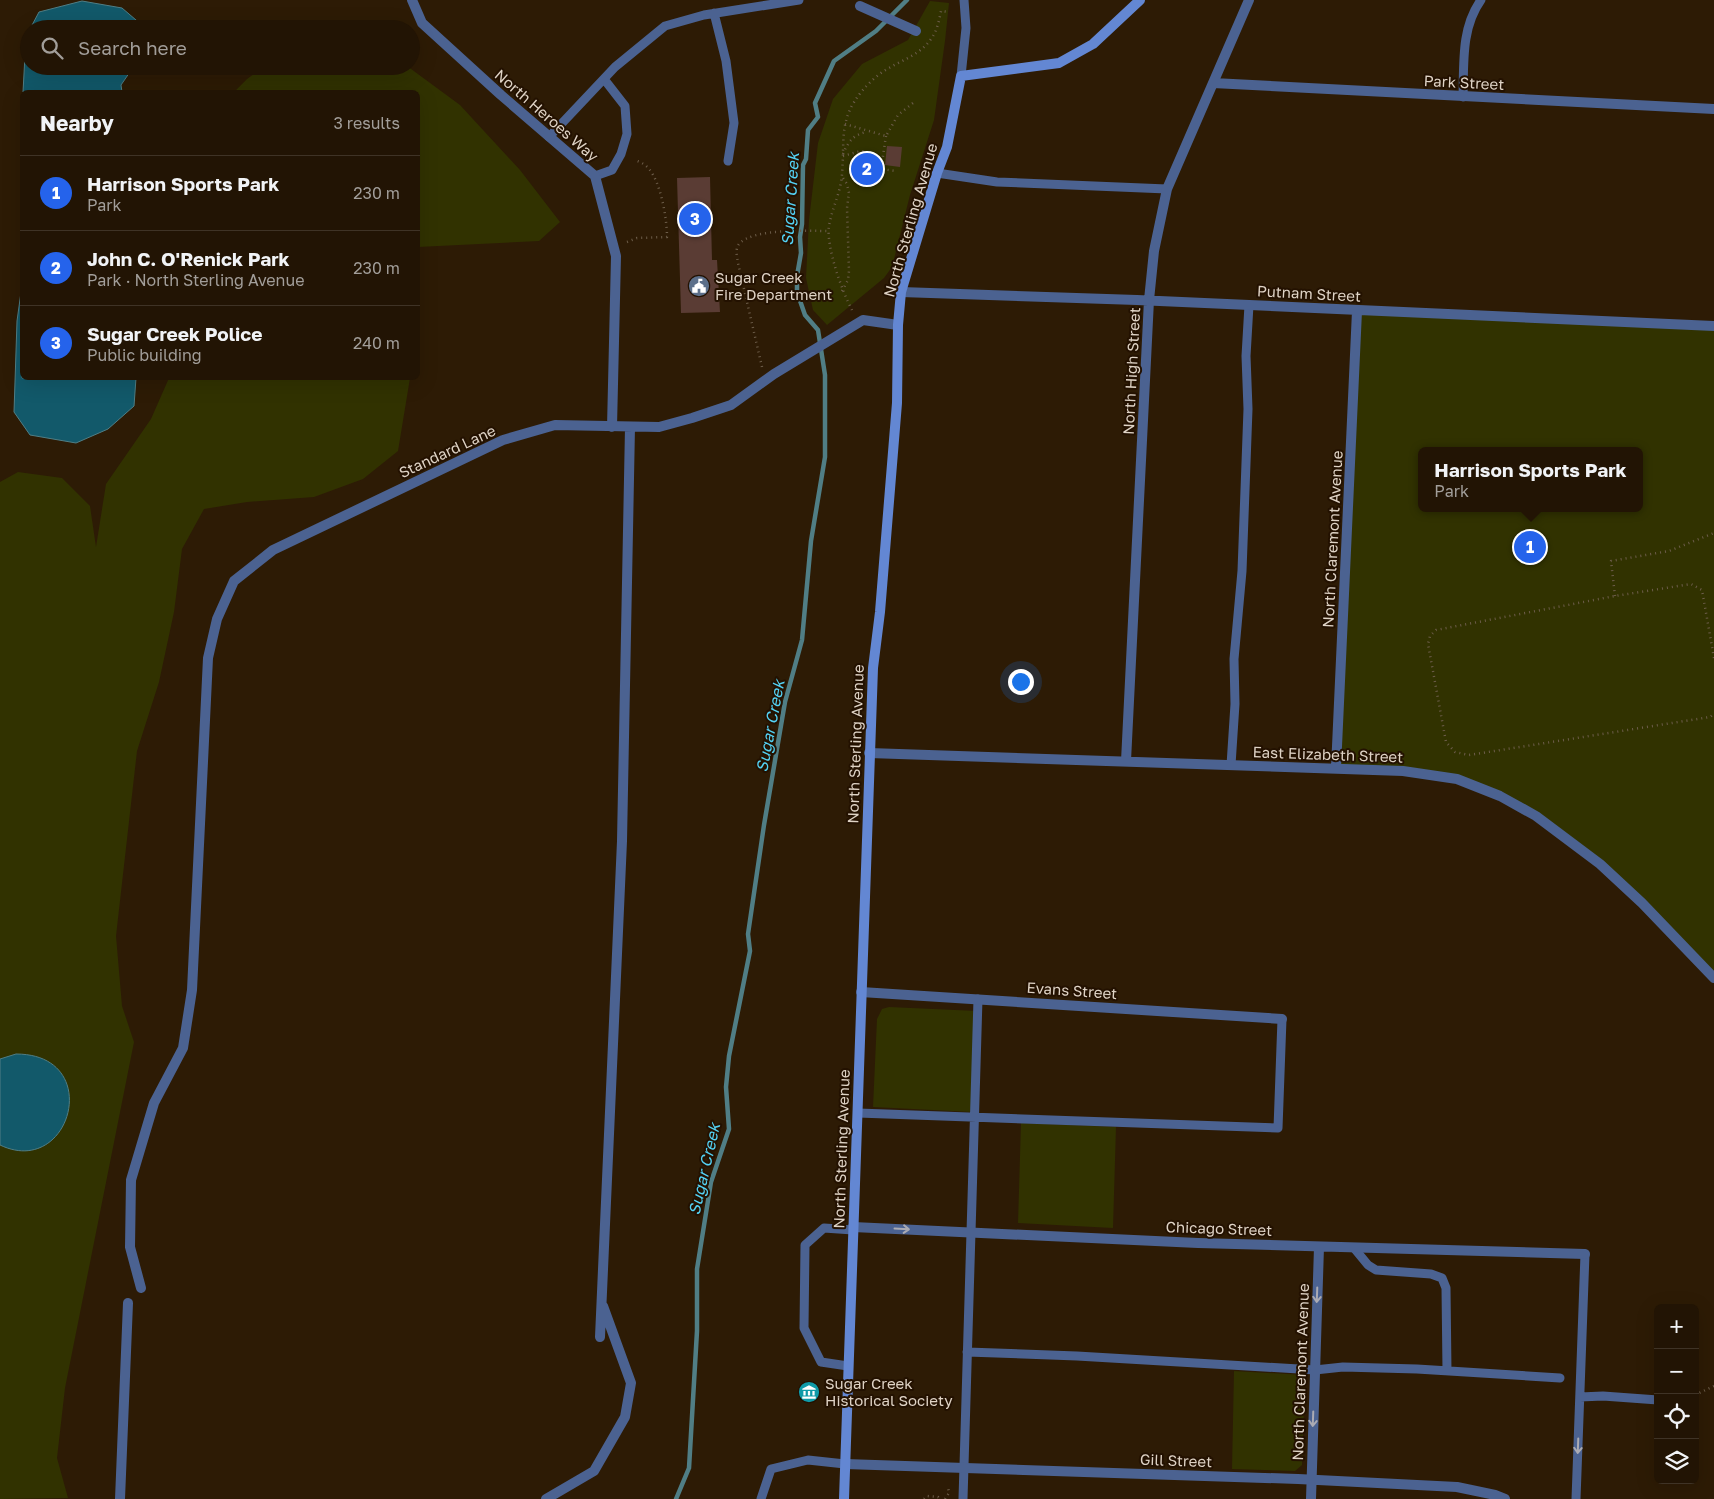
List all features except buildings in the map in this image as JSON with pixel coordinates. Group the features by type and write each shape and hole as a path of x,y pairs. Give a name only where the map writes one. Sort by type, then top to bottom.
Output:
{"main road":[{"path":"961,76 1060,63 1093,44 1140,0"},
{"name":"North Sterling Avenue","path":"844,1499 869,753 873,668 880,612 898,403 898,325 902,292 937,173 947,147 961,76"}],"street":[{"name":"North Heroes Way","path":"412,0 422,23 501,95 595,176 616,256 612,427"},
{"name":"North High Street","path":"1126,762 1149,300 1154,251 1167,189 1249,0"},
{"path":"862,7 916,31"},
{"name":"Park Street","path":"1213,83 1714,109"},
{"name":"Putnam Street","path":"902,292 1149,300 1714,326"},
{"name":"North Claremont Avenue","path":"1336,768 1357,311"},
{"name":"Standard Lane","path":"141,1288 130,1247 131,1180 154,1103 183,1048 192,990 208,658 216,619 234,581 273,550 503,440 555,425 659,427 731,406 774,374 863,320 898,325"},
{"path":"600,1337 622,841 630,427"},
{"name":"East Elizabeth Street","path":"869,753 1336,768 1403,771 1457,779 1500,796 1536,816 1600,864 1642,903 1714,978"},
{"name":"Evans Street","path":"861,992 1282,1018"},
{"name":"Chicago Street","path":"853,1228 1354,1248 1585,1254"},
{"name":"North Claremont Avenue","path":"1311,1499 1319,1246"},
{"path":"546,1499 594,1471 625,1417 631,1383 602,1302"},
{"path":"120,1499 128,1303"},
{"name":"Gill Street","path":"845,1464 1312,1480 1456,1487 1495,1494 1505,1499"}],"lane":[{"path":"549,137 615,67 665,26 714,13 799,0"},
{"name":"North Sterling Avenue","path":"961,76 966,28 964,0"},
{"path":"1463,97 1464,54 1468,25 1481,0"},
{"path":"714,13 726,61 734,123 728,161"},
{"path":"595,176 612,170 621,154 627,134 625,106 604,79"},
{"path":"937,173 997,182 1167,189"},
{"path":"1231,765 1236,704 1234,659 1242,571 1248,409 1246,356 1249,306"},
{"path":"963,1499 978,999"},
{"path":"858,1113 1278,1128 1282,1018"},
{"path":"848,1366 821,1362 804,1328 805,1245 824,1228 853,1228"},
{"path":"1354,1248 1368,1265 1376,1270 1431,1274 1442,1278 1446,1288 1448,1371"},
{"path":"1576,1499 1585,1254"},
{"path":"967,1352 1078,1356 1315,1370 1343,1367 1560,1378"},
{"path":"1580,1397 1603,1396 1654,1400"},
{"path":"760,1499 771,1469 808,1460 845,1464"}],"path":[{"path":"852,310 842,292 828,231 842,177 842,141 845,124 852,105 862,91 884,71 922,50 935,34 941,11 949,12"},
{"path":"896,171 881,169 886,136 898,115 913,103"},
{"path":"845,124 886,136"},
{"path":"843,156 849,141 859,134 869,132"},
{"path":"843,156 861,151 869,153"},
{"path":"627,242 637,238 667,238 663,210 654,177 644,164 636,160"},
{"path":"842,177 847,184 849,193 847,208 848,280 842,292"},
{"path":"762,366 737,252 738,245 744,240 766,232 828,231"},
{"path":"1615,596 1611,561 1668,551 1714,533"},
{"path":"1714,658 1702,590 1697,585 1691,584 1615,596 1436,630 1430,636 1428,644 1446,742 1455,752 1469,755 1701,719 1714,714"},
{"path":"1697,1394 1714,1386"},
{"path":"945,1499 949,1493 948,1487"},
{"path":"924,1499 927,1496 940,1499"}],"shaded area":[{"path":"930,1 949,3 934,120 910,195 892,267 884,278 827,325 813,310 806,278 809,220 818,143 833,99 862,64 908,40"},
{"path":"253,75 419,75 460,105 520,170 560,222 539,241 420,247 420,90 236,90"},
{"path":"1357,311 1714,326 1714,978 1642,903 1536,816 1457,779 1336,768"},
{"path":"168,380 410,380 398,451 363,479 314,497 247,502 204,509 182,549 174,612 159,682 137,751 116,936 122,1006 134,1042 65,1388 57,1458 68,1498 0,1499 0,482 18,472 62,478 90,506 96,547 106,484 151,419"},
{"path":"889,1007 977,1011 972,1112 873,1107 877,1019 882,1009"},
{"path":"1021,1123 1116,1127 1113,1228 1018,1223"},
{"path":"1234,1371 1305,1375 1302,1465 1295,1471 1232,1469"}],"water":[{"path":"82,1 122,8 136,20 35,20 39,12"},
{"path":"24,75 128,75 121,85 122,90 23,90"},
{"path":"20,299 20,380 136,380 134,406 108,429 76,443 30,435 14,412 17,321"},
{"path":"16,1054 44,1059 61,1073 69,1092 68,1112 60,1131 45,1145 25,1151 0,1145 0,1059"}],"waterway":[{"name":"Sugar Creek","path":"676,1499 689,1468 697,1331 697,1269 711,1182 729,1129 726,1087 729,1056 750,951 748,934 785,702 802,640 811,541 825,457 825,375 818,330 805,315 797,292 797,276 801,253 803,165 806,159 808,130 818,117 815,103 834,61 876,31 907,0"}],"place":[{"name":"John C. O'Renick Park","path":"867,169"},
{"name":"Sugar Creek Police","path":"695,219"},
{"name":"Sugar Creek Fire Department","path":"699,286"},
{"name":"Harrison Sports Park","path":"1530,547"},
{"name":"Sugar Creek Historical Society","path":"809,1392"}]}
